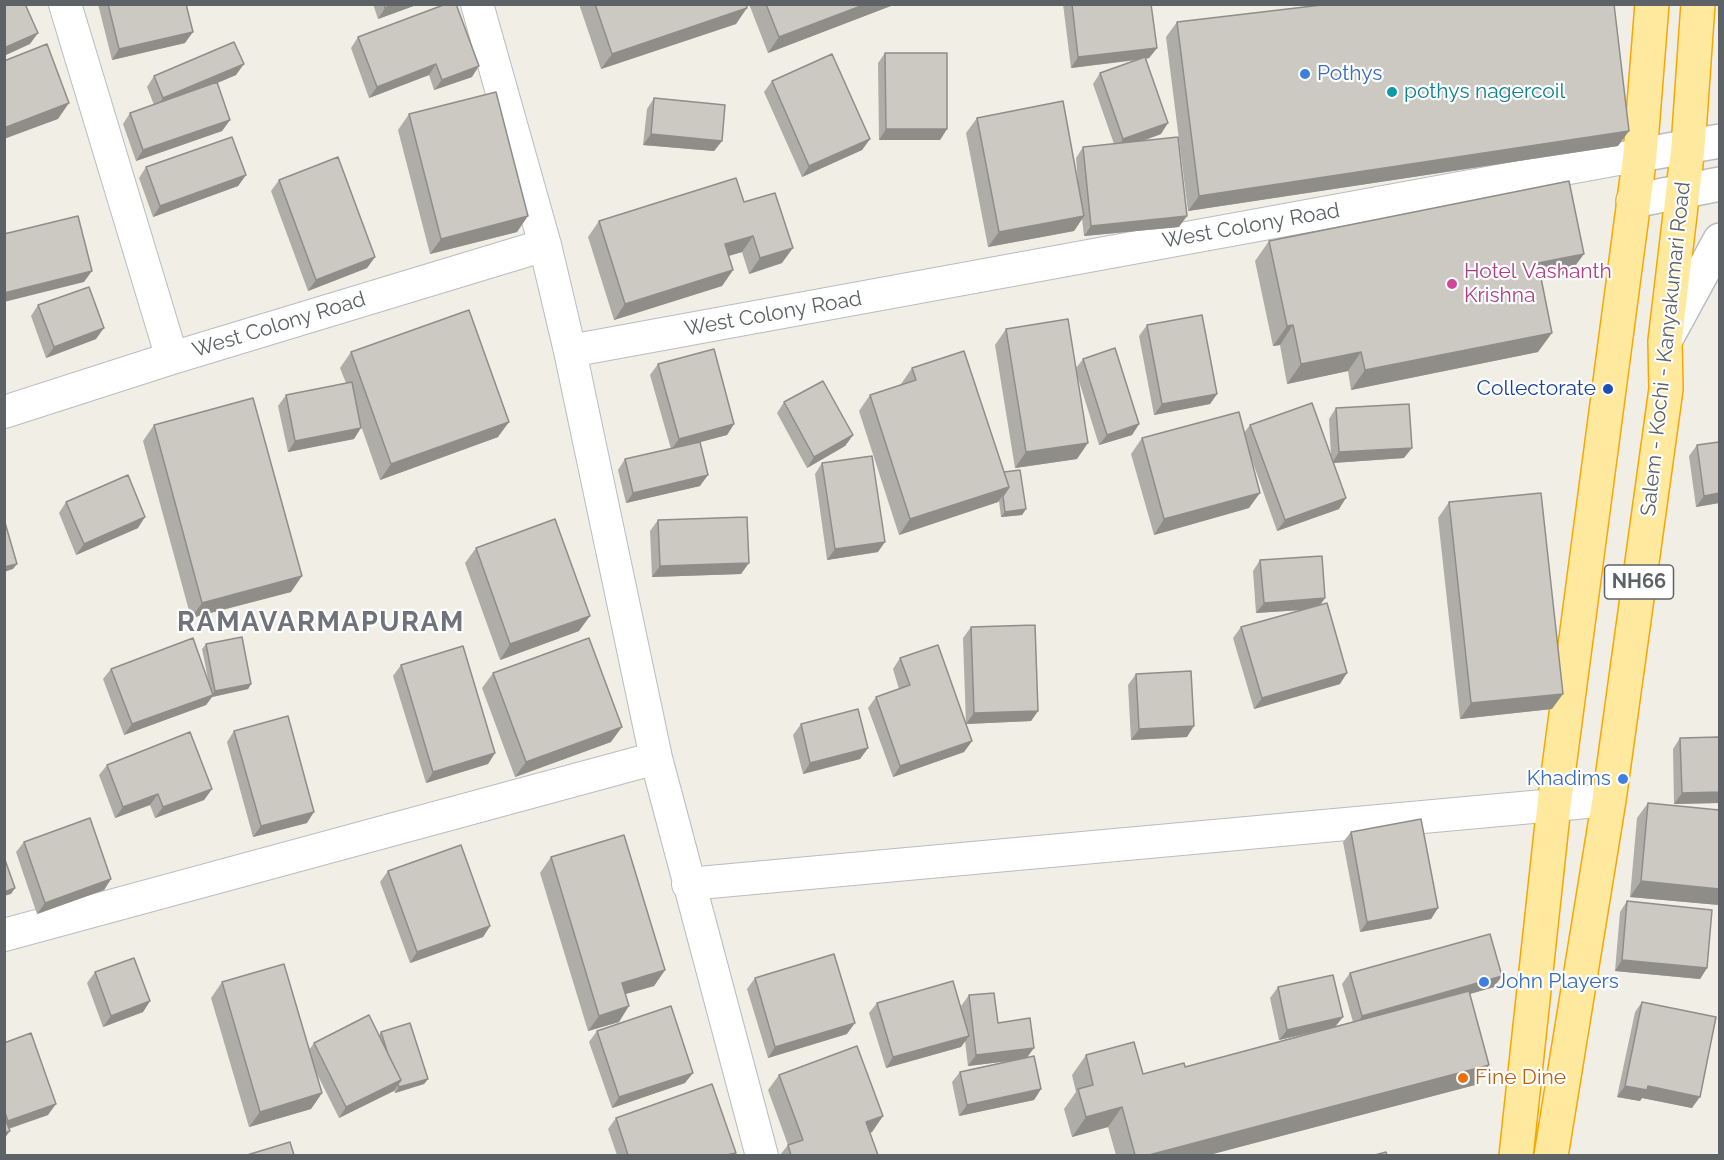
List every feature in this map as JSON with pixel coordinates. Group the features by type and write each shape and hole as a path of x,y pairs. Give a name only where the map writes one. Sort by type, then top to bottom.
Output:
{"highway":[{"name":"NH66","path":"1516,1155 1554,805 1640,155 1652,4"},
{"name":"Salem - Kochi - Kanyakumari Road","path":"1551,1155 1609,800 1666,389 1665,340 1688,147 1698,4"}],"main road":[{"path":"1640,155 1719,141"},
{"path":"1633,201 1719,184"},
{"path":"1665,340 1719,240"}],"street":[{"path":"65,4 172,358"},
{"path":"477,4 545,245 570,351 656,758 762,1155"},
{"name":"West Colony Road","path":"570,351 1640,155"},
{"name":"West Colony Road","path":"4,412 172,358 545,245"},
{"path":"4,935 656,758"},
{"path":"688,884 1609,800"}],"building":[{"path":"4,4 25,4 38,33 4,48"},
{"path":"108,4 186,4 193,32 119,49"},
{"path":"446,4 456,4 479,66 442,80 436,64 377,87 358,37"},
{"path":"595,4 746,4 747,8 612,54"},
{"path":"766,4 866,4 779,37"},
{"path":"1072,4 1151,4 1157,48 1078,57"},
{"name":"pothys nagercoil","path":"1330,4 1614,4 1629,131 1199,196 1177,22"},
{"path":"234,42 244,64 163,98 154,76"},
{"path":"47,44 69,103 4,128 4,61"},
{"path":"885,53 947,53 947,129 886,129"},
{"path":"832,54 870,139 809,166 772,81"},
{"path":"1145,57 1168,123 1123,139 1100,73"},
{"path":"217,82 230,120 143,150 130,113"},
{"path":"496,92 528,216 441,239 409,114"},
{"path":"654,98 725,105 722,141 651,134"},
{"path":"1063,101 1084,216 999,232 977,118"},
{"path":"232,137 246,175 160,206 146,167"},
{"path":"1178,137 1187,216 1091,226 1083,147"},
{"path":"338,157 375,257 316,280 279,180"},
{"path":"736,178 744,202 775,193 793,248 760,258 753,236 725,244 733,270 625,304 599,221"},
{"path":"1569,181 1584,254 1538,263 1552,333 1365,370 1361,352 1301,364 1293,325 1287,326 1269,241"},
{"path":"78,216 92,271 4,293 4,234"},
{"path":"89,287 104,328 54,347 38,305"},
{"path":"469,310 509,422 391,464 351,352"},
{"path":"1202,315 1217,394 1162,404 1147,325"},
{"path":"1068,319 1088,443 1026,452 1006,329"},
{"path":"1115,348 1139,424 1107,435 1083,359"},
{"path":"714,349 734,424 679,439 658,364"},
{"path":"964,351 1009,487 910,519 870,395 916,380 912,368"},
{"path":"823,381 853,435 814,457 784,402"},
{"path":"352,382 361,428 295,441 286,395"},
{"path":"253,398 302,576 202,603 154,425"},
{"path":"1312,403 1346,498 1285,520 1250,425"},
{"path":"1409,404 1412,448 1339,452 1336,408"},
{"path":"1239,412 1260,493 1164,519 1142,438"},
{"path":"700,442 708,475 633,493 625,459"},
{"path":"1719,442 1719,493 1704,496 1697,445"},
{"path":"872,456 885,542 835,549 822,463"},
{"path":"1020,470 1026,509 1005,512 1003,496 1009,487 1004,472"},
{"path":"128,475 145,517 84,544 66,502"},
{"path":"1541,493 1563,694 1471,703 1449,502"},
{"path":"747,517 749,563 660,566 658,520"},
{"path":"4,519 17,564 4,567"},
{"path":"555,519 590,616 510,644 476,548"},
{"path":"1322,556 1325,598 1264,603 1260,560"},
{"path":"1327,603 1347,673 1262,698 1241,627"},
{"path":"1035,625 1038,711 974,713 971,627"},
{"path":"242,637 251,684 215,691 206,644"},
{"path":"193,638 213,695 132,724 111,669"},
{"path":"589,638 622,727 526,762 493,673"},
{"path":"938,645 972,741 900,766 876,697 910,685 900,658"},
{"path":"463,646 495,753 433,772 401,665"},
{"path":"1191,671 1194,726 1139,729 1136,674"},
{"path":"858,709 868,748 810,763 801,724"},
{"path":"288,716 314,812 261,826 234,731"},
{"path":"190,732 212,789 163,807 158,794 123,807 107,765"},
{"path":"1719,737 1719,792 1682,793 1680,738"},
{"path":"1648,803 1719,810 1719,889 1641,881"},
{"path":"90,818 111,879 45,903 24,842"},
{"path":"1421,819 1438,908 1367,922 1351,832"},
{"path":"624,835 665,970 622,983 629,1006 599,1016 551,857"},
{"path":"461,845 490,926 417,952 388,871"},
{"path":"4,857 15,888 4,892"},
{"path":"1627,901 1712,910 1707,968 1622,960"},
{"path":"1490,934 1502,976 1362,1016 1350,973"},
{"path":"834,954 855,1023 775,1047 755,978"},
{"path":"134,958 150,1001 111,1016 95,972"},
{"path":"284,964 322,1093 260,1112 222,982"},
{"path":"1333,975 1343,1017 1287,1030 1278,987"},
{"path":"953,981 969,1036 893,1057 877,1003"},
{"path":"1469,991 1489,1065 1149,1155 1135,1155 1122,1107 1086,1117 1078,1089 1093,1085 1086,1055 1134,1042 1143,1074 1184,1063 1185,1067"},
{"path":"994,993 998,1023 1030,1018 1034,1048 976,1055 969,995"},
{"path":"1642,1002 1716,1017 1700,1097 1648,1086 1647,1090 1625,1086"},
{"path":"671,1006 693,1073 619,1097 597,1031"},
{"path":"369,1015 401,1080 346,1107 314,1043"},
{"path":"410,1023 428,1079 399,1087 401,1080 388,1054 381,1032"},
{"path":"31,1033 56,1104 8,1121 4,1110 4,1043"},
{"path":"857,1046 883,1116 866,1122 878,1155 791,1155 788,1145 803,1140 779,1075"},
{"path":"1034,1056 1041,1089 967,1105 960,1072"},
{"path":"712,1084 736,1153 727,1155 628,1155 616,1118"},
{"path":"4,1116 10,1131 4,1133"},
{"path":"290,1142 294,1155 247,1155"}],"place":[{"name":"Pothys","path":"1305,74"},
{"name":"pothys nagercoil","path":"1392,92"},
{"name":"Hotel Vashanth Krishna","path":"1452,284"},
{"name":"Collectorate","path":"1608,389"},
{"name":"Khadims","path":"1623,779"},
{"name":"John Players","path":"1484,982"},
{"name":"Fine Dine","path":"1463,1078"}],"district":[{"name":"RAMAVARMAPURAM","path":"321,623"}]}
